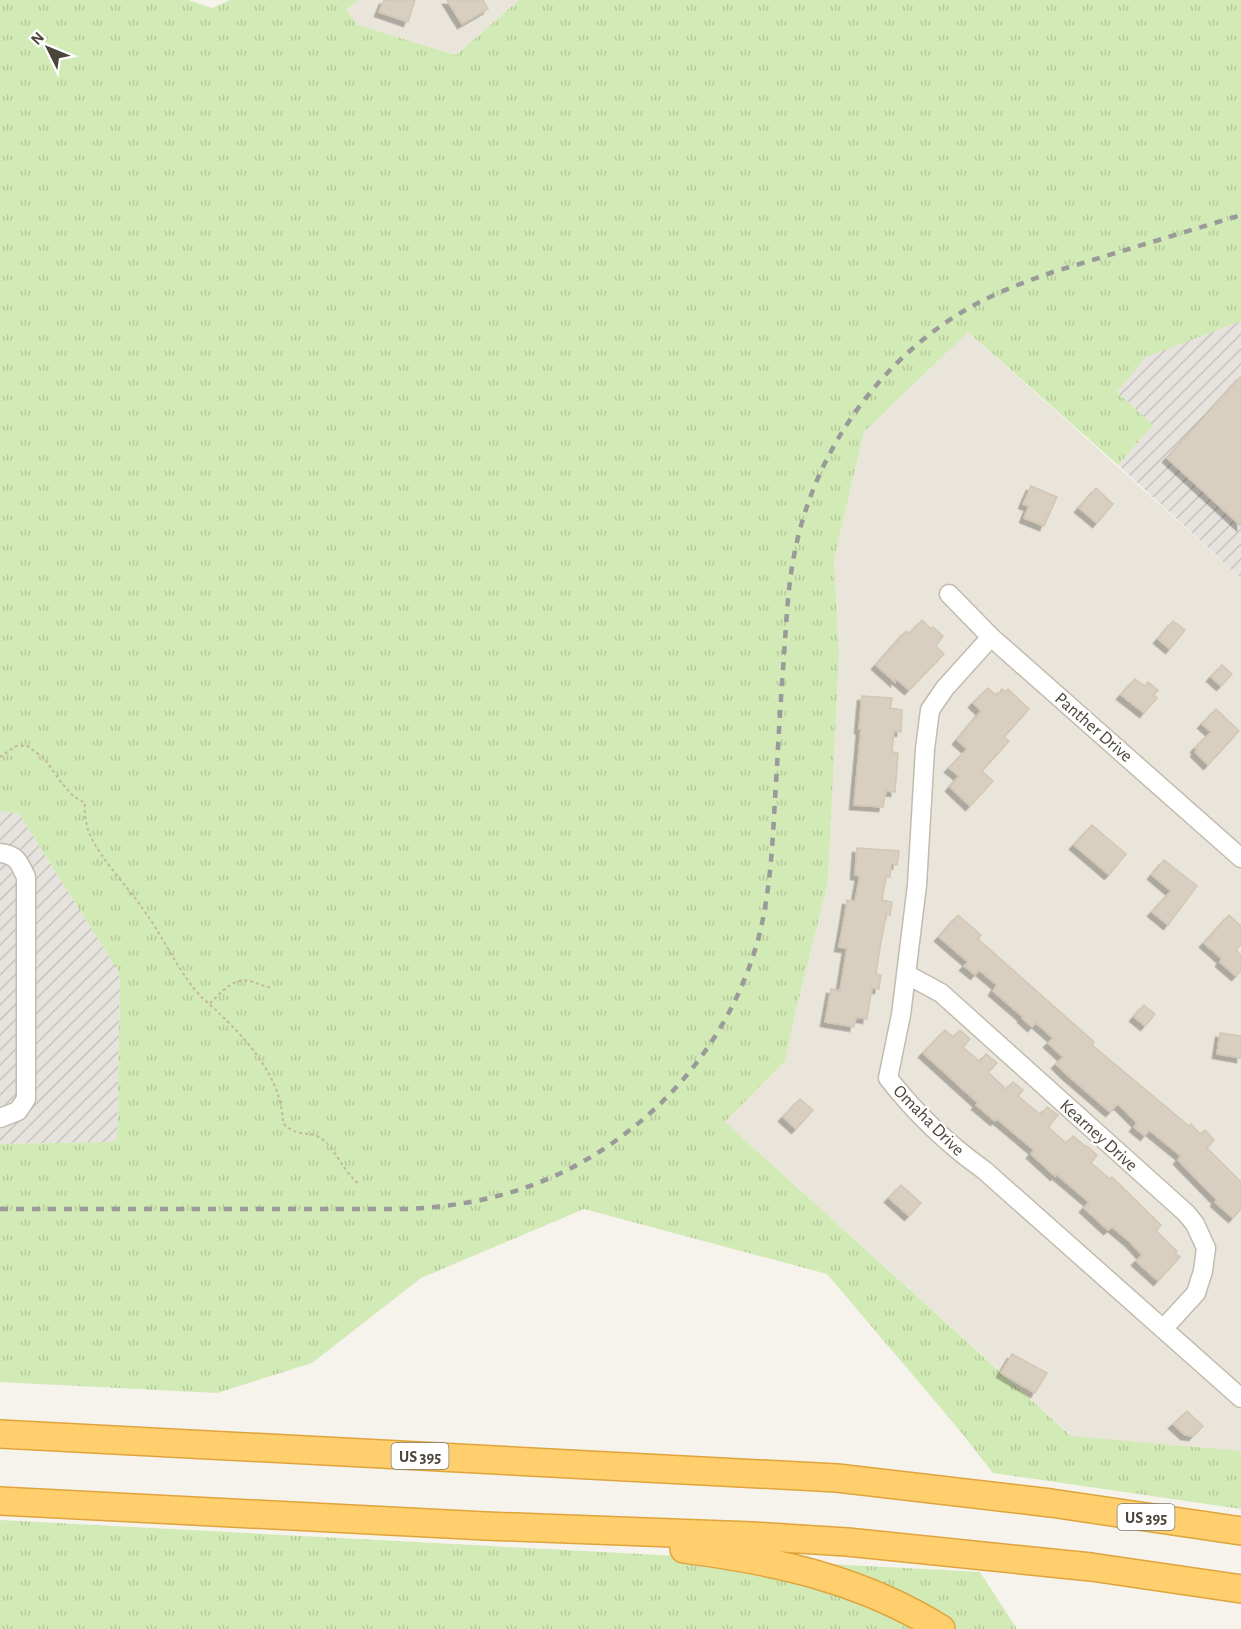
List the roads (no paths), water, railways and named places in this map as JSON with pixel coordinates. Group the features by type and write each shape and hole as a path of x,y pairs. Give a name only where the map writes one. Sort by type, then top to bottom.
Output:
{"highway":[{"name":"US 395","path":"0,1434 837,1478 1051,1503 1241,1532"},
{"path":"0,1501 848,1542 1091,1568 1241,1588"},
{"path":"486,1526 766,1561 831,1578 868,1591 941,1629"}],"street":[{"name":"Panther Drive","path":"949,594 991,637 1241,858"},
{"name":"Omaha Drive","path":"991,637 945,688 930,710 925,748 917,885 901,1015 888,1078 909,1105 951,1146 984,1170 1241,1398"},
{"path":"0,853 10,854 19,862 26,877 27,1048 26,1098 18,1111 0,1118"},
{"name":"Kearney Drive","path":"906,975 941,993 1186,1213 1195,1224 1206,1248 1203,1271 1196,1293 1162,1329"}],"railway":[{"path":"0,1209 407,1209 439,1207 470,1202 528,1187 583,1162 635,1126 678,1086 713,1039 728,1014 752,960 760,932 770,871 787,617 796,546 805,512 818,478 852,416 898,362 925,338 978,303 1014,286 1053,272 1241,215"}]}
